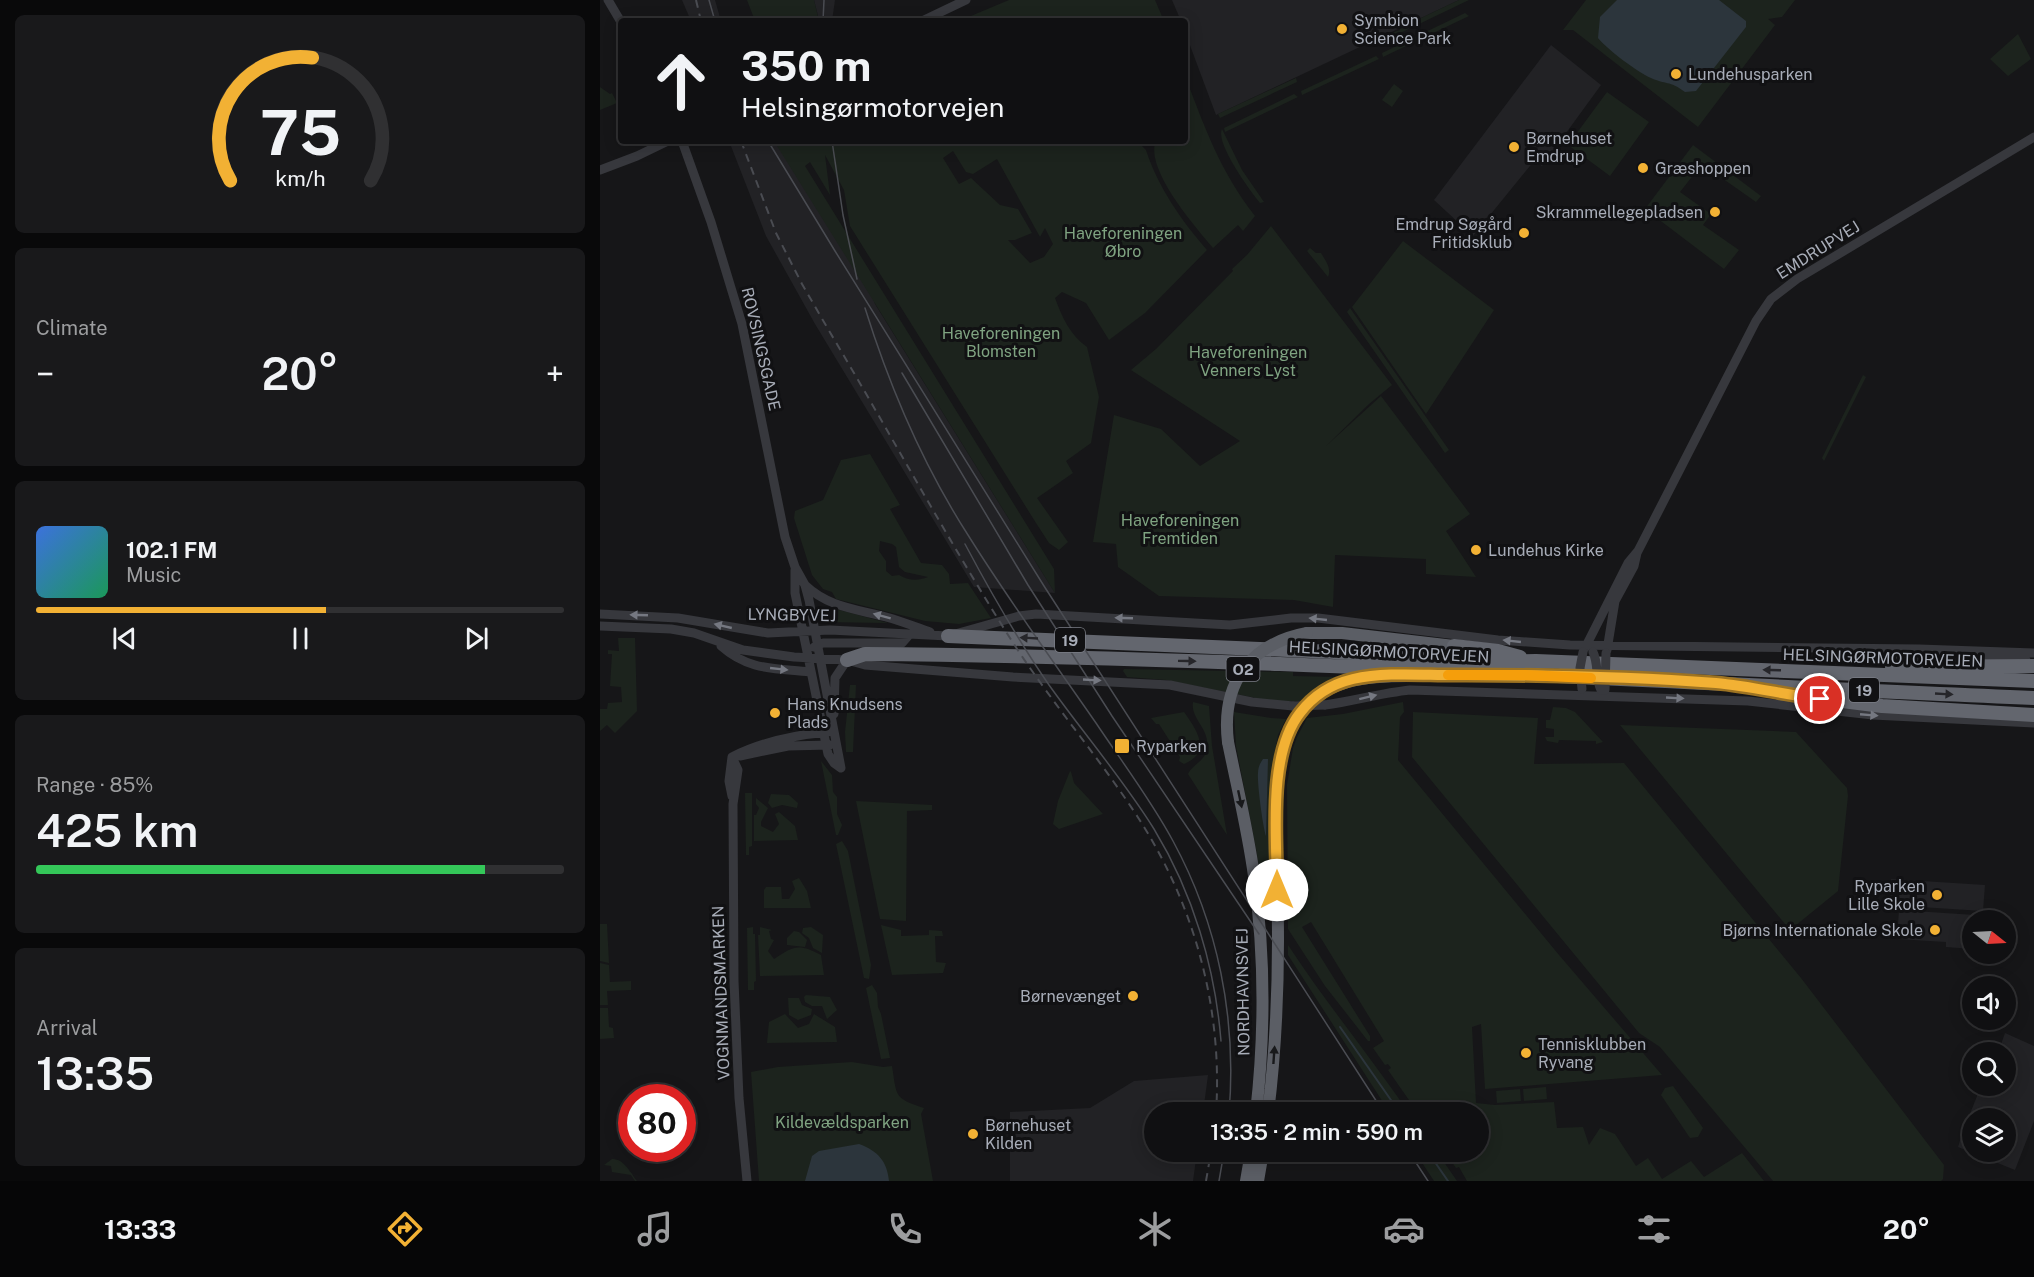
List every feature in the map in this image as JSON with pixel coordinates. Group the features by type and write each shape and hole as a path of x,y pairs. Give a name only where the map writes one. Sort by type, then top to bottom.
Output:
{"highway":[{"name":"NORDHAVNSVEJ","path":"1257,1102 1262,1039 1261,951 1250,852 1228,742 1226,721 1233,687 1241,672 1258,653 1289,637 1307,633 1342,633 1454,646"},
{"name":"HELSINGØRMOTORVEJEN","path":"943,635 1358,653 1496,662 1536,661 2034,681"},
{"name":"O2","path":"1454,646 1498,651 1536,661"},
{"name":"HELSINGØRMOTORVEJEN","path":"847,660 865,654 923,654 1375,667 2034,698"},
{"path":"1831,672 1899,666 2034,666"},
{"name":"NORDHAVNSVEJ","path":"1269,1102 1276,1022 1278,954 1277,781 1284,744 1294,721 1304,707 1318,696 1334,686 1354,679 1386,676 1525,675"},
{"path":"1718,683 1855,704 2034,715"},
{"path":"1246,1181 1249,1162"},
{"path":"1258,1181 1261,1162"}],"street":[{"path":"608,0 619,18"},
{"path":"928,18 966,0"},
{"name":"EMDRUPVEJ","path":"1583,692 1580,668 1601,616 1628,563 1638,551 1755,321 1771,299 1797,279 2034,137"},
{"path":"600,170 663,144"},
{"name":"ROVSINGSGADE","path":"683,144 742,324 785,537 795,567 805,585 817,645 828,732"},
{"name":"EMDRUPVEJ","path":"1603,692 1610,626 1616,601 1635,566 1638,551"},
{"name":"ROVSINGSGADE","path":"795,567 795,592 807,658 828,732"},
{"path":"805,585 826,601 889,617 943,635"},
{"name":"LYNGBYVEJ","path":"600,614 678,618 768,633 841,630 909,635 943,635 1036,614 1230,625 1303,617 1587,650 1772,648"},
{"path":"1601,616 1610,626"},
{"path":"600,626 671,629 694,633 743,650 807,658 847,660 865,665 1170,685 1252,702 1293,706 1326,705 1410,690 1603,692 1748,701 1873,715 2034,723"},
{"path":"807,658 809,652 817,645 824,643 902,643 909,635"},
{"path":"714,640 734,657 747,663 810,672"},
{"path":"1772,648 1919,649 2034,653"},
{"path":"1772,648 2034,660"},
{"path":"1587,650 1597,665 1598,681 1603,692"},
{"path":"732,757 788,746 831,745 828,732 835,678 847,660"},
{"path":"732,757 767,742 828,732"},
{"name":"VOGNMANDSMARKEN","path":"732,757 729,782 733,804 734,981 739,1098 747,1181"}],"shaded area":[{"path":"682,0 715,0 720,18 690,18"},
{"path":"814,0 835,0 832,18 818,18"},
{"path":"1172,0 1459,0 1216,115 1188,40 1188,18 1180,18"},
{"name":"Lundehusparken","path":"1617,0 1719,0 1746,21 1746,27 1696,91 1685,92 1638,71 1598,38 1600,17"},
{"name":"Børnehuset Emdrup","path":"1551,45 1601,85 1542,166 1534,161 1473,236 1434,200"},
{"path":"730,144 778,144 865,273 875,304 1055,593 974,587 815,324 766,236"},
{"path":"1263,759 1268,759 1266,836 1258,778 1259,767"},
{"name":"Ryparken Lille Skole","path":"1891,879 1985,885 1983,910 1889,905"},
{"name":"Bjørns Internationale Skole","path":"1899,910 1962,914 1962,948 1946,947 1946,942 1897,939"},
{"path":"2005,1033 2034,1046 2034,1121 2015,1170 1995,1162 2016,1162 2016,1108 1972,1108 1977,1096 2016,1096 2016,1042 2002,1042"},
{"path":"1208,1075 1204,1102 1144,1102 1144,1162 1196,1162 1193,1181 1010,1181 1010,1112 1090,1108 1134,1081"},
{"path":"1962,1134 1962,1149 1958,1147"},
{"path":"859,1144 871,1150 884,1162 889,1181 805,1181 812,1156 819,1151"}],"green space":[{"path":"747,0 814,0 818,18 754,18"},
{"path":"1009,0 1155,0 1163,18 966,18"},
{"path":"1459,0 1469,0 1394,36 1389,34 1400,30"},
{"name":"Lundehusparken","path":"1586,0 1795,0 1782,17 1768,19 1775,25 1698,127 1573,30 1563,30"},
{"path":"1465,13 1469,16 1383,57 1382,53"},
{"path":"2018,34 2031,59 2008,76 1990,59"},
{"path":"1376,56 1379,59 1302,95 1301,91"},
{"path":"1296,78 1297,82 1220,118 1218,114"},
{"path":"1188,84 1223,166 1255,216 1243,231 1238,225 1213,248 1173,197 1157,166 1154,152 1155,144 1188,144"},
{"path":"1394,84 1403,91 1392,107 1382,100"},
{"path":"600,87 612,93 617,103 600,110"},
{"path":"1607,92 1649,122 1610,176 1568,145"},
{"path":"1294,94 1298,97 1225,132 1224,128"},
{"path":"1222,129 1242,170 1264,202 1260,203 1228,155 1221,136"},
{"path":"776,144 1142,144 1157,177 1179,215 1207,250 1145,313 1109,340 1086,303 1062,292 1055,298 1067,325 1087,347 1099,397 1091,443 1066,461 1073,473 1037,498 1068,542 1059,550 1049,543 1036,523 850,226 844,190 825,155 830,195 810,162 805,166 1054,569 1055,593","holes":["953,151 966,172 973,174 997,159 1040,237 1045,228 1053,244 1044,257 1030,263 1008,240 1015,240 1032,233 1018,209 1000,205 971,178 959,184 943,158"]},
{"path":"1693,145 1761,196 1756,202 1702,164 1680,192 1711,214 1703,225 1739,250 1724,269 1645,209"},
{"path":"1271,226 1392,385 1326,446 1381,396 1470,514 1446,531 1476,577 1426,574 1426,559 1335,555 1333,607 1294,600 1159,596 1118,567 1116,544 1093,542 1114,415 1161,429 1200,466 1240,441 1131,370 1156,349 1233,271 1232,269"},
{"path":"1403,241 1494,310 1426,414 1352,307"},
{"path":"1310,248 1316,253 1321,253 1326,261 1329,267 1328,277 1307,251"},
{"path":"1350,308 1449,450 1445,453 1347,312"},
{"path":"1863,375 1866,377 1824,461 1822,458"},
{"path":"870,454 900,505 890,509 921,563 942,565 949,574 950,584 968,583 991,618 959,624 925,621 836,599 832,592 823,589 812,575 794,518 795,511 823,500 841,460","holes":["880,541 896,547 899,567 905,572 928,577 917,580 899,575 892,576 886,571 886,561 879,551"]},
{"path":"832,608 888,623 822,622 829,617"},
{"path":"618,638 635,638 637,711 615,733 607,725 600,731 600,709 607,709 608,703 622,702 621,687 610,686 612,654 608,654 608,650 619,651"},
{"path":"1124,669 1293,672 1293,676 1337,677 1322,683 1300,701 1271,701 1166,680 1127,677"},
{"path":"850,685 856,685 853,752 846,752 845,732"},
{"path":"1193,702 1209,706 1212,746 1227,835 1188,774 1205,755 1207,744 1204,731 1193,708"},
{"path":"1403,702 1404,712 1400,717 1398,760 1559,955 1662,1075 1485,1089 1481,1024 1472,1027 1476,1102 1410,1102 1388,1070 1391,1068 1388,1064 1385,1065 1373,1048 1384,1041 1311,922 1302,927 1370,1036 1370,1041 1325,986 1288,929 1287,785 1293,748 1307,718 1343,714"},
{"path":"1553,707 1566,708 1575,712 1603,742 1596,744 1596,741 1559,740 1558,743 1547,741 1545,737 1554,737 1554,729 1546,728 1546,720 1550,720"},
{"path":"1184,712 1197,733 1200,747 1193,759 1184,764 1179,761 1180,757 1159,724 1151,718"},
{"path":"1234,712 1286,719 1278,735 1271,773 1273,905 1260,887 1257,854 1236,746"},
{"path":"1413,712 1538,718 1534,764 1624,763 1801,978 1944,1165 1943,1179 1941,1181 1773,1181 1660,1047 1639,1033 1412,757"},
{"path":"1620,725 1796,732 1847,788 1838,891 1790,930"},
{"path":"821,761 832,775 833,792 837,797 837,814 842,825 838,835 836,835"},
{"path":"1071,772 1074,783 1103,814 1059,829 1053,824 1058,801"},
{"path":"745,793 752,793 752,846 749,847 749,855 746,855"},
{"path":"771,794 789,795 798,803 797,808 782,805 772,808 768,803"},
{"path":"756,798 768,808 761,826 773,832 779,824 775,814 779,812 795,826 798,840 754,841 754,815 759,808"},
{"path":"856,801 932,805 932,810 907,811 906,921 880,919"},
{"path":"842,841 848,851 871,965 869,979 864,978 836,844"},
{"path":"799,878 807,891 811,908 764,908 766,887 781,887 782,899 789,899 795,889 792,881"},
{"path":"600,924 607,924 609,963 600,961"},
{"path":"881,925 901,930 901,936 929,935 929,930 942,931 943,936 935,936 936,962 946,963 943,973 892,975"},
{"path":"753,927 756,981 754,990 748,990 747,928"},
{"path":"760,927 772,930 769,931 771,939 774,940 768,951 774,959 791,949 807,949 821,955 824,975 760,976 758,935 760,935"},
{"path":"811,927 823,935 822,953 813,948 809,938 802,933 803,928"},
{"path":"794,931 799,932 807,940 805,947 787,945 787,938"},
{"path":"1288,945 1401,1102 1383,1102 1288,955"},
{"path":"600,963 609,965 610,982 631,981 631,990 607,991 608,1005 600,1005"},
{"path":"872,985 877,993 890,1058 881,1059 866,988"},
{"path":"806,995 830,997 837,1010 827,1019 822,1006 812,1006 805,1002"},
{"path":"788,998 799,998 802,1005 812,1009 811,1015 798,1020 789,1015"},
{"path":"600,1008 608,1008 609,1027 613,1028 614,1038 600,1039"},
{"path":"785,1014 798,1028 809,1024 814,1014 835,1027 837,1042 767,1043 769,1022"},
{"name":"Kildevældsparken","path":"852,1062 883,1067 892,1066 898,1094 907,1101 924,1108 921,1114 933,1181 759,1181 751,1072 778,1067"},
{"path":"1673,1086 1703,1128 1698,1137 1690,1138 1661,1095 1665,1088"},
{"path":"1546,1087 1547,1099 1524,1101 1523,1089"},
{"path":"1520,1089 1521,1101 1497,1103 1496,1091"},
{"path":"1554,1102 1557,1128 1583,1127 1589,1145 1600,1128 1615,1134 1636,1166 1648,1158 1662,1179 1691,1161 1704,1177 1742,1153 1764,1181 1467,1181 1459,1167 1456,1168 1452,1162 1489,1162 1489,1104"},
{"path":"616,1159 623,1163 637,1181 631,1175 612,1172 611,1166 604,1165"},
{"path":"1422,1162 1444,1162 1457,1181 1434,1181"}],"waterway":[{"path":"1340,1027 1392,1102"},
{"path":"1435,1162 1448,1181"}],"tram line":[{"path":"709,0 714,18"},
{"path":"823,18 824,0"},
{"path":"770,144 1044,586 1377,1102"},
{"path":"832,144 843,215 857,279"},
{"path":"865,308 897,397 936,481 983,559 1146,796 1189,873 1213,939 1221,973 1230,1043 1230,1102"},
{"path":"902,373 1028,585 1112,716 1259,934"},
{"path":"965,544 1005,616 1038,668 1129,792 1168,853 1200,931 1213,986 1221,1041"},
{"path":"1219,1181 1222,1162"},
{"path":"1416,1162 1428,1181"}],"railway":[{"path":"696,0 700,18"},
{"path":"742,144 776,233 802,284 940,523 1025,661 1108,773 1159,852 1176,887 1201,960 1215,1036 1216,1102"},
{"path":"1206,1181 1209,1162"}],"slow traffic":[{"path":"1448,675 1591,678"}],"place":[{"name":"Symbion Science Park","path":"1342,29"},
{"name":"Lundehusparken","path":"1676,74"},
{"name":"Børnehuset Emdrup","path":"1514,147"},
{"name":"Græshoppen","path":"1643,168"},
{"name":"Skrammellegepladsen","path":"1715,212"},
{"name":"Emdrup Søgård Fritidsklub","path":"1524,233"},
{"name":"Lundehus Kirke","path":"1476,550"},
{"name":"Hans Knudsens Plads","path":"775,713"},
{"name":"Ryparken","path":"1122,746"},
{"name":"Ryparken Lille Skole","path":"1937,895"},
{"name":"Bjørns Internationale Skole","path":"1935,930"},
{"name":"Børnevænget","path":"1133,996"},
{"name":"Tennisklubben Ryvang","path":"1526,1053"},
{"name":"Børnehuset Kilden","path":"973,1134"}],"route":[{"path":"1277,890 1277,781 1284,744 1290,728 1304,707 1325,691 1346,681 1386,676 1525,675 1718,683 1820,699"}],"park label":[{"name":"Haveforeningen Øbro","path":"1123,242"},
{"name":"Haveforeningen Blomsten","path":"1001,342"},
{"name":"Haveforeningen Venners Lyst","path":"1248,361"},
{"name":"Haveforeningen Fremtiden","path":"1180,529"}]}
